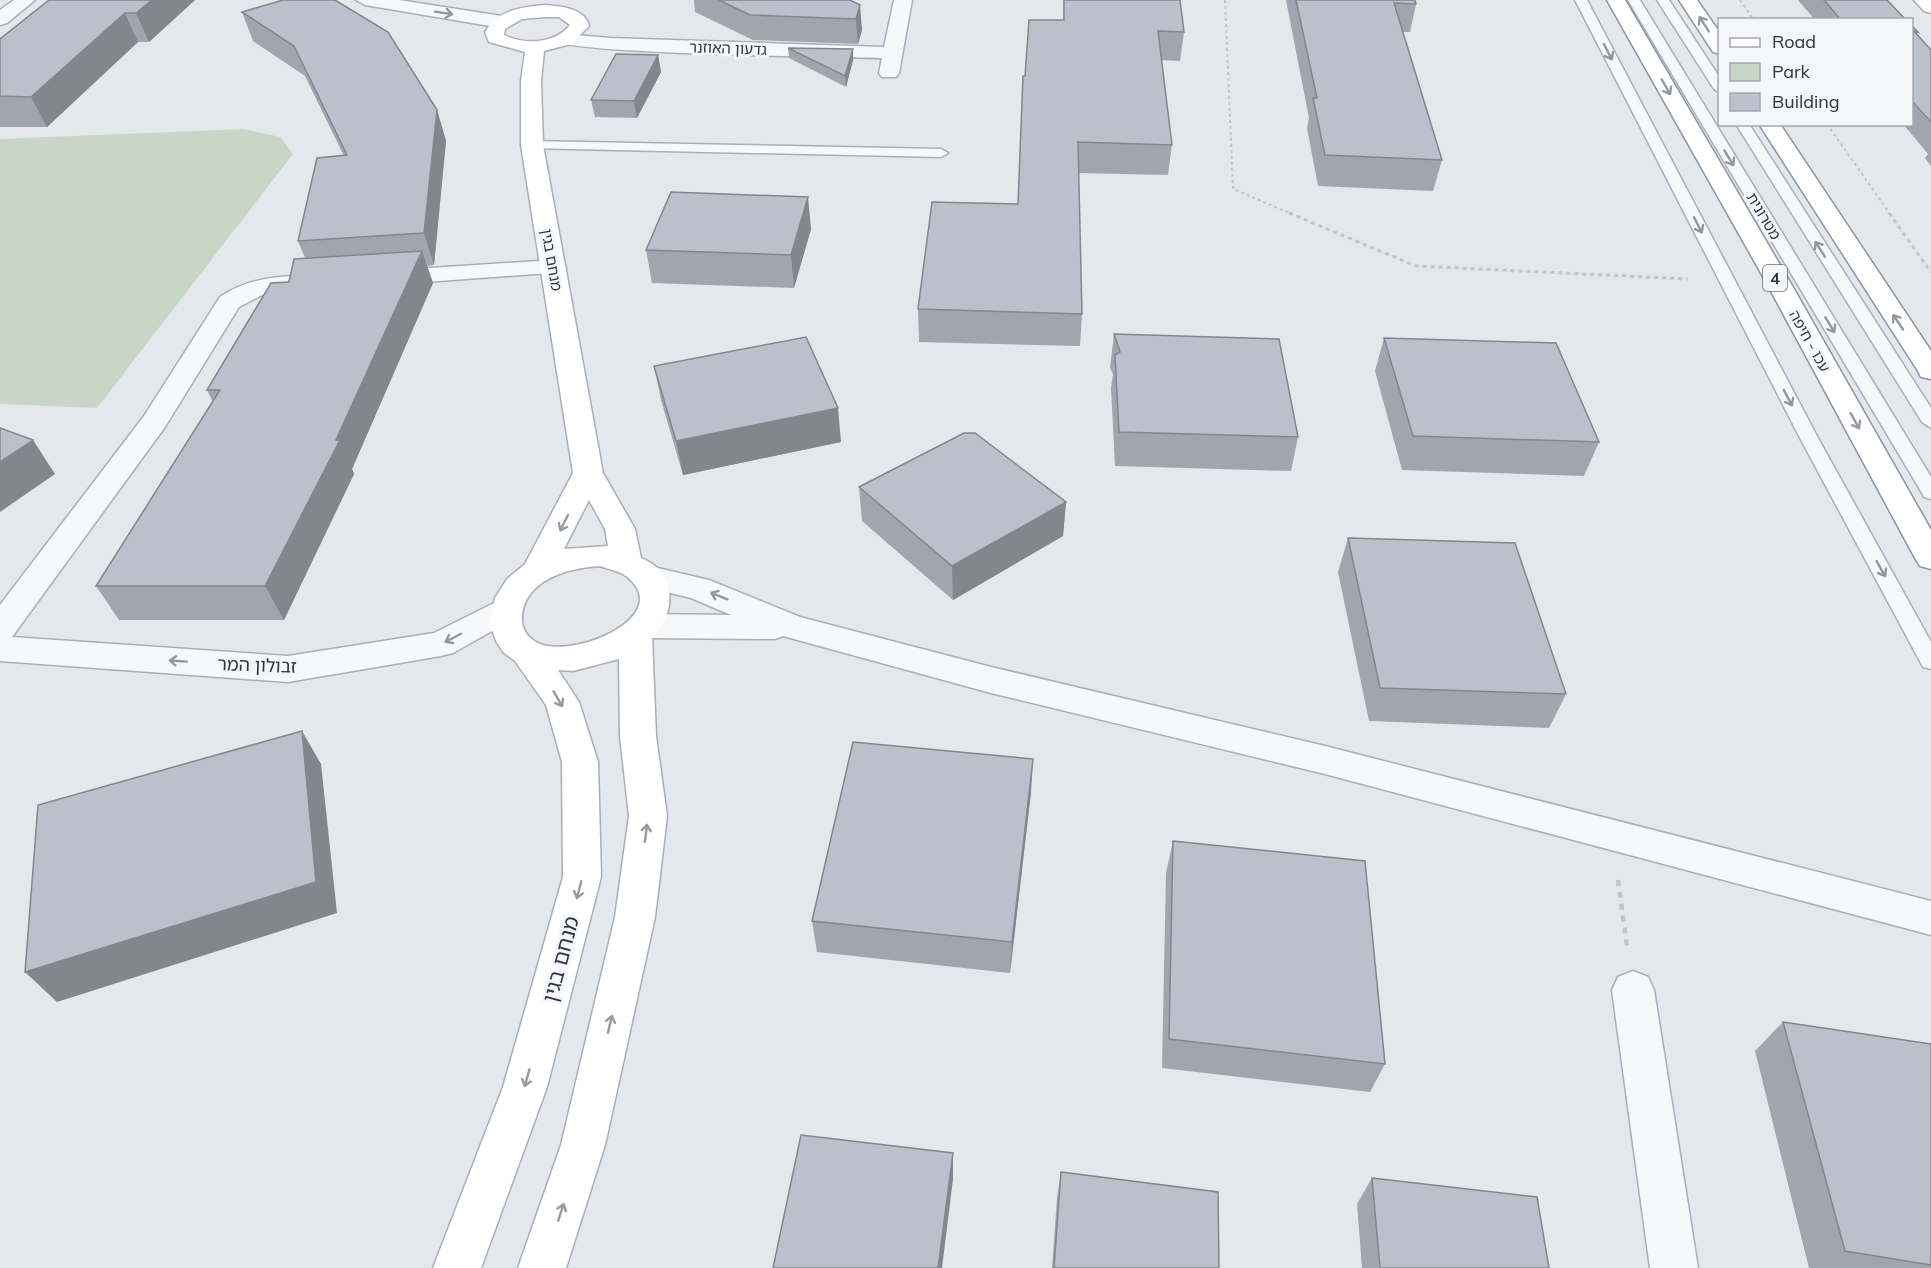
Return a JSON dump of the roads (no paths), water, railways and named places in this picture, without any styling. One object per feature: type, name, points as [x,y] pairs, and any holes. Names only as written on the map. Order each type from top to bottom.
[{"type":"main road","name":"עכו - חיפה","points":[[1616,0],[1778,282],[1931,558]]},
{"type":"main road","points":[[1688,0],[1718,46]]},
{"type":"main road","points":[[1923,0],[1931,7]]},
{"type":"main road","points":[[547,6],[579,21],[580,26],[577,33],[564,40],[535,46],[515,46],[496,38],[494,32],[502,22],[547,6]]},
{"type":"main road","name":"מנחם בגין","points":[[535,46],[531,81],[532,145],[588,473],[620,529],[637,569]]},
{"type":"main road","points":[[1770,126],[1931,370]]},
{"type":"main road","points":[[537,571],[588,473]]},
{"type":"main road","points":[[603,555],[637,569],[655,593],[652,612],[640,631],[622,645],[586,659],[559,661],[534,656],[516,645],[506,629],[504,610],[513,592],[537,571],[551,564],[579,556],[603,555]]},
{"type":"main road","points":[[542,1268],[583,1145],[635,917],[648,816],[638,736],[640,631]]},
{"type":"main road","name":"מנחם בגין","points":[[457,1268],[525,1087],[582,877],[580,762],[562,702],[526,651]]},
{"type":"street","points":[[0,19],[26,0]]},
{"type":"street","points":[[365,0],[502,22]]},
{"type":"street","points":[[889,73],[903,0]]},
{"type":"street","name":"גדעון האוזנר","points":[[564,40],[610,44],[893,53]]},
{"type":"street","points":[[0,629],[155,420],[229,302],[239,294],[257,287],[554,267]]},
{"type":"street","points":[[637,569],[698,588],[792,627],[991,680],[1325,760],[1931,918]]},
{"type":"street","name":"זבולון המר","points":[[0,649],[288,669],[441,644],[504,610]]},
{"type":"street","points":[[640,631],[792,627]]},
{"type":"street","points":[[1633,990],[1674,1268]]},
{"type":"lane","points":[[1581,0],[1809,438],[1931,661]]},
{"type":"lane","name":"מטרונית","points":[[1634,0],[1931,493]]},
{"type":"lane","points":[[1664,0],[1718,87]]},
{"type":"lane","name":"מטרונית","points":[[1743,126],[1931,422]]},
{"type":"lane","points":[[532,145],[941,153]]}]
